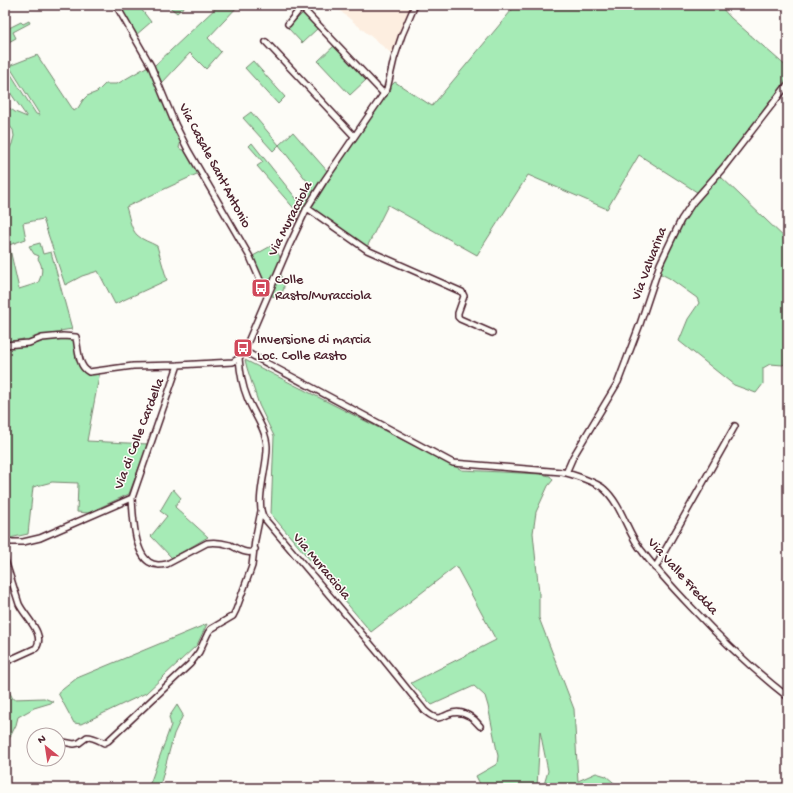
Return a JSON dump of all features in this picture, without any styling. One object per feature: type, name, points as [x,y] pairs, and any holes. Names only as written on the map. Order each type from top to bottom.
[{"type":"street","name":"Via Casale Sant'Antonio","points":[[116,5],[151,66],[175,124],[188,150],[250,257],[267,296]]},
{"type":"street","name":"Via Muracciola","points":[[239,358],[244,351],[307,208],[387,89],[394,59],[414,5]]},
{"type":"street","points":[[288,24],[299,10],[304,10],[384,94]]},
{"type":"street","points":[[266,42],[354,136]]},
{"type":"street","name":"Via Valvarina","points":[[566,473],[573,457],[618,382],[640,324],[661,260],[681,220],[693,202],[722,168],[788,84]]},
{"type":"street","points":[[307,208],[367,250],[462,292],[464,296],[458,317],[492,333]]},
{"type":"street","points":[[5,345],[29,343],[42,338],[63,336],[76,337],[81,365],[89,372],[133,366],[233,362],[239,358],[241,378],[246,395],[261,426],[267,444],[261,510],[252,566],[233,616],[211,629],[199,652],[190,664],[108,741],[104,743],[96,738],[87,737],[79,743],[66,743]]},
{"type":"street","name":"Via Valle Fredda","points":[[244,351],[453,463],[566,473],[605,489],[618,507],[638,546],[656,568],[730,647],[788,697]]},
{"type":"street","name":"Via di Colle Cardella","points":[[5,542],[23,542],[40,538],[132,498],[178,365]]},
{"type":"street","points":[[656,568],[735,426]]},
{"type":"street","points":[[132,498],[134,524],[138,546],[148,562],[160,565],[167,564],[207,543],[212,542],[229,545],[247,554],[255,549]]},
{"type":"street","name":"Via Muracciola","points":[[261,510],[264,518],[425,711],[432,717],[438,718],[455,712],[463,713],[472,717],[480,726]]},
{"type":"street","points":[[5,560],[19,604],[37,631],[39,638],[36,648],[5,662]]},
{"type":"shaded area","points":[[333,5],[412,5],[392,54]]},
{"type":"green space","points":[[121,5],[138,5],[151,22],[136,35],[119,7]]},
{"type":"green space","points":[[167,5],[186,5],[177,13]]},
{"type":"green space","points":[[219,5],[239,5],[208,38],[221,52],[206,69],[190,53],[162,83],[154,66]]},
{"type":"green space","points":[[516,5],[719,5],[731,18],[788,68],[788,84],[718,174],[788,241],[788,361],[783,365],[770,364],[763,368],[763,384],[756,393],[734,385],[679,341],[688,319],[699,303],[697,298],[669,278],[657,272],[681,220],[700,194],[639,155],[607,209],[528,175],[477,255],[388,205],[366,249],[307,208],[304,208],[298,213],[257,166],[263,162],[249,146],[252,143],[303,207],[307,181],[279,145],[293,132],[329,173],[387,89],[395,82],[432,106]]},
{"type":"green space","points":[[303,13],[318,28],[302,43],[288,28]]},
{"type":"green space","points":[[29,21],[30,23],[13,32],[16,38],[5,44],[5,30],[21,22],[23,24]]},
{"type":"green space","points":[[335,45],[367,79],[350,95],[318,61]]},
{"type":"green space","points":[[37,55],[74,111],[87,96],[97,92],[105,84],[117,84],[148,66],[181,141],[179,148],[182,150],[185,148],[199,173],[126,207],[131,225],[137,235],[157,246],[167,280],[115,304],[98,271],[82,276],[65,285],[43,219],[23,223],[26,239],[9,245],[19,289],[38,283],[41,274],[42,268],[38,259],[39,256],[34,254],[29,246],[40,243],[43,254],[51,252],[72,329],[60,331],[77,345],[81,365],[87,371],[100,371],[87,441],[148,444],[129,494],[88,513],[77,512],[78,483],[52,482],[33,487],[28,534],[5,539],[5,344],[24,339],[5,342],[5,163],[7,153],[14,136],[13,130],[5,120],[5,105],[15,112],[27,117],[5,85],[5,69],[7,68],[36,114],[40,115],[9,66]]},
{"type":"green space","points":[[253,61],[285,97],[278,104],[245,68]]},
{"type":"green space","points":[[251,112],[279,145],[273,151],[243,118]]},
{"type":"green space","points":[[271,246],[280,257],[281,277],[284,284],[283,291],[277,298],[270,295],[253,256]]},
{"type":"green space","points":[[245,360],[462,470],[540,474],[550,476],[553,480],[548,486],[536,512],[533,533],[539,593],[539,618],[574,709],[578,781],[596,773],[606,776],[620,788],[543,788],[548,771],[540,731],[537,788],[482,788],[476,776],[497,764],[498,756],[485,696],[474,686],[432,705],[411,683],[496,640],[456,566],[371,632],[271,514],[274,436],[259,405]]},
{"type":"green space","points":[[173,489],[181,498],[175,507],[208,537],[172,558],[151,536],[167,516],[160,511]]},
{"type":"green space","points":[[207,624],[197,645],[146,693],[81,724],[74,723],[58,693],[77,678]]},
{"type":"green space","points":[[5,691],[9,691],[13,699],[44,698],[54,702],[34,708],[18,717],[16,725],[8,741],[5,742]]},
{"type":"green space","points":[[177,705],[183,715],[174,734],[160,788],[147,788],[151,781],[171,725],[169,717]]},
{"type":"place","name":"Colle Rasto/Muracciola","points":[[261,288]]},
{"type":"place","name":"Inversione di marcia Loc. Colle Rasto","points":[[243,348]]}]
